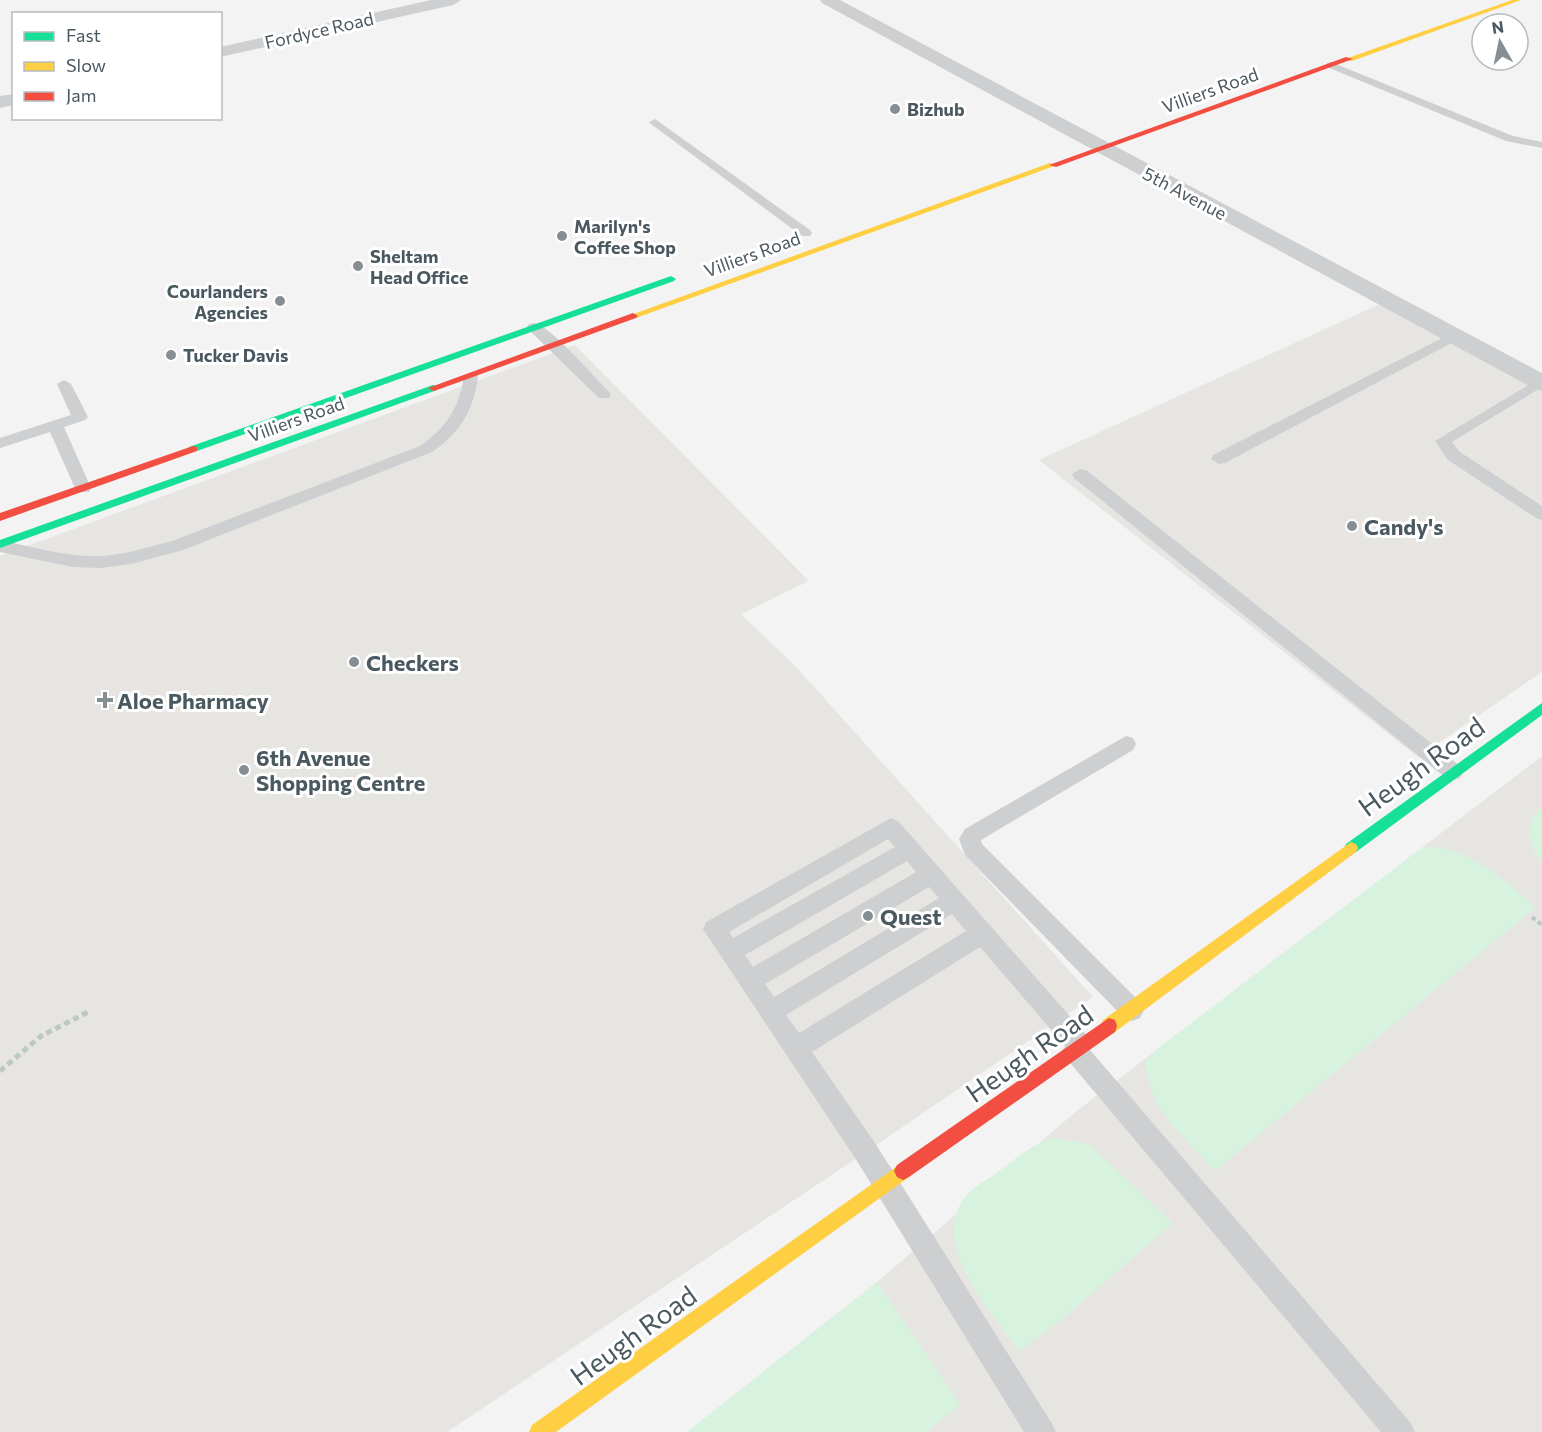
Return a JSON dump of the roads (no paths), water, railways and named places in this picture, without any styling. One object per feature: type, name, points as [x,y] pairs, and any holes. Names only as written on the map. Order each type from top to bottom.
[{"type":"street","name":"Fordyce Road","points":[[222,52],[453,0]]},
{"type":"street","name":"5th Avenue","points":[[828,0],[1075,139],[1102,139],[1454,336],[1541,382]]},
{"type":"street","name":"Villiers Road","points":[[1273,71],[1480,0]]},
{"type":"street","name":"Villiers Road","points":[[0,545],[556,346],[1102,139],[1333,64],[1518,0]]},
{"type":"street","points":[[1318,56],[1333,64]]},
{"type":"street","name":"Villiers Road","points":[[0,517],[683,275]]},
{"type":"street","name":"Heugh Road","points":[[539,1432],[885,1183],[1132,1010],[1542,708]]},
{"type":"lane","points":[[1333,64],[1510,139],[1542,145]]},
{"type":"lane","points":[[656,122],[806,233]]},
{"type":"lane","points":[[534,327],[604,395]]},
{"type":"lane","points":[[1219,459],[1454,336]]},
{"type":"lane","points":[[0,545],[73,561],[101,562],[131,558],[177,546],[426,449],[450,431],[458,420],[468,401],[471,376]]},
{"type":"lane","points":[[1541,382],[1443,441],[1454,456],[1542,514]]},
{"type":"lane","points":[[0,443],[80,417],[64,384]]},
{"type":"lane","points":[[55,425],[83,488]]},
{"type":"lane","points":[[1080,474],[1453,772]]},
{"type":"lane","points":[[1126,744],[970,839],[973,849],[1132,1010]]},
{"type":"lane","points":[[1041,1432],[885,1183],[714,929],[891,827],[955,900],[1400,1432]]},
{"type":"lane","points":[[750,981],[932,874]]},
{"type":"lane","points":[[771,1011],[955,900]]},
{"type":"lane","points":[[796,1048],[982,933]]},
{"type":"place","name":"Bizhub","points":[[895,109]]},
{"type":"place","name":"Marilyn's Coffee Shop","points":[[562,236]]},
{"type":"place","name":"Sheltam Head Office","points":[[358,266]]},
{"type":"place","name":"Courlanders Agencies","points":[[280,301]]},
{"type":"place","name":"Tucker Davis","points":[[171,355]]},
{"type":"place","name":"Candy's","points":[[1352,526]]},
{"type":"place","name":"Checkers","points":[[354,662]]},
{"type":"place","name":"Aloe Pharmacy","points":[[105,700]]},
{"type":"place","name":"6th Avenue Shopping Centre","points":[[244,770]]},
{"type":"place","name":"Quest","points":[[868,916]]}]
